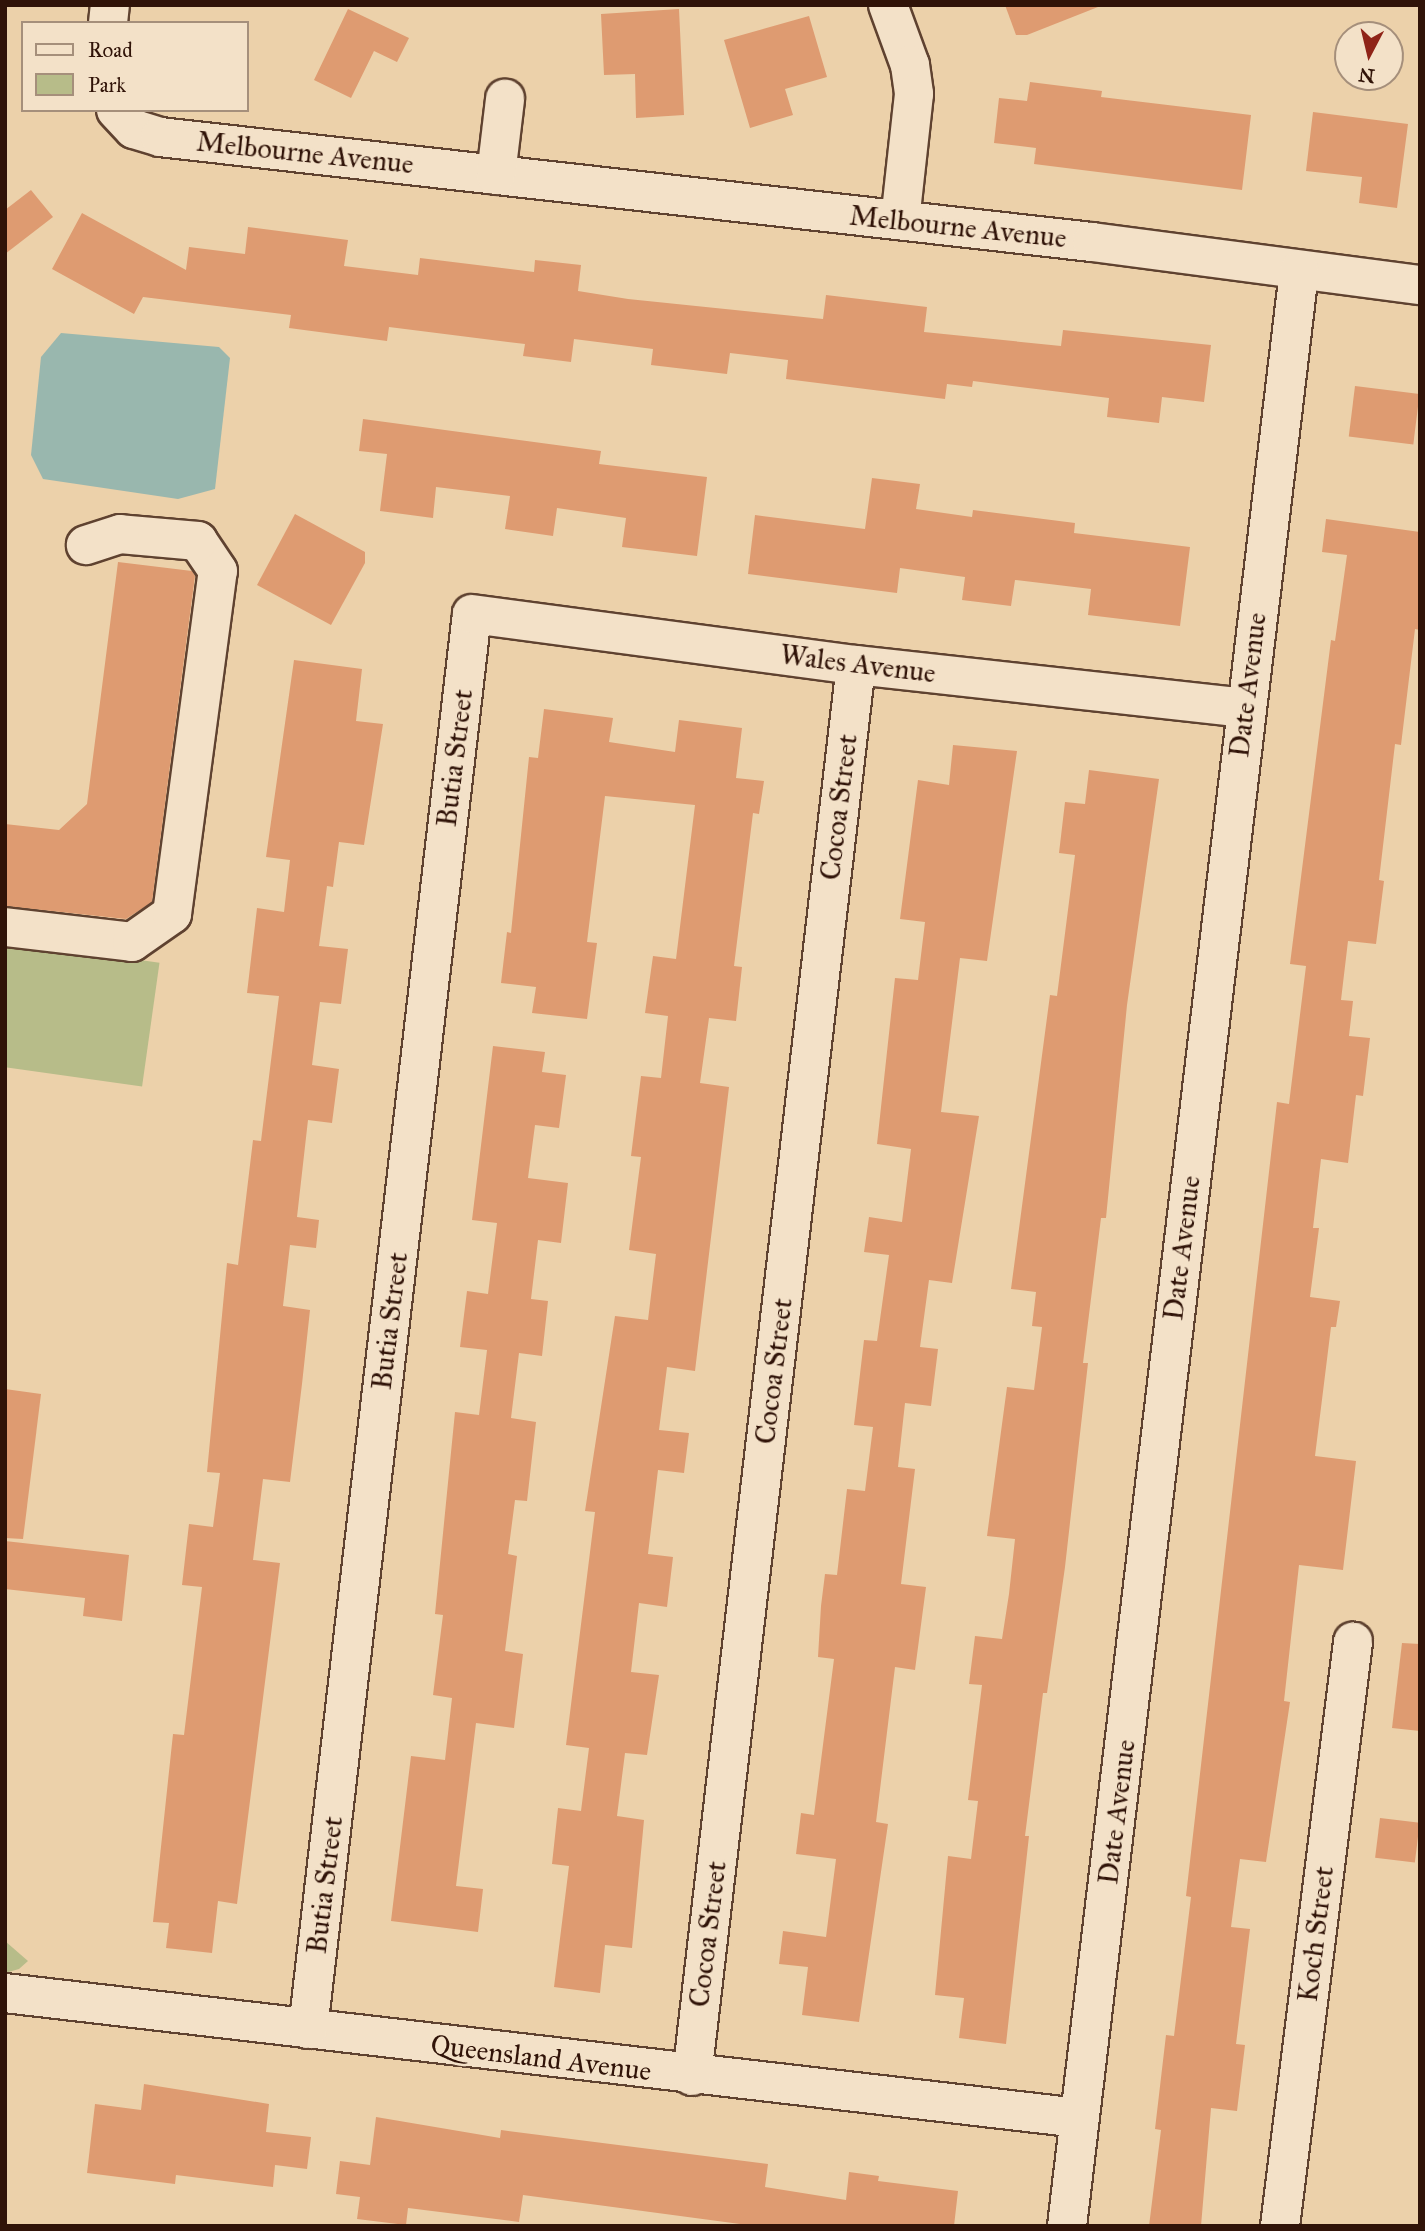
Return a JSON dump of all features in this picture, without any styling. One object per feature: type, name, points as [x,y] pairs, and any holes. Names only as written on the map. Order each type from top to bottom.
[{"type":"street","points":[[888,5],[910,65],[914,94],[900,220]]},
{"type":"street","points":[[496,175],[505,99]]},
{"type":"street","name":"Melbourne Avenue","points":[[118,113],[134,129],[160,137],[900,220],[1420,285]]},
{"type":"street","name":"Date Avenue","points":[[1067,2226],[1245,708],[1299,271]]},
{"type":"street","points":[[5,927],[132,942],[172,914],[218,571],[198,541],[120,534],[86,545]]},
{"type":"street","name":"Wales Avenue","points":[[472,614],[856,665],[1245,708]]},
{"type":"street","name":"Butia Street","points":[[308,2029],[472,614]]},
{"type":"street","name":"Cocoa Street","points":[[692,2076],[856,665]]},
{"type":"street","name":"Koch Street","points":[[1280,2226],[1353,1642]]},
{"type":"street","name":"Queensland Avenue","points":[[6,1993],[692,2076],[1078,2118]]},
{"type":"green space","points":[[5,941],[159,963],[142,1086],[5,1067]]},
{"type":"green space","points":[[5,1941],[28,1961],[19,1969],[5,1973]]},
{"type":"water","points":[[61,333],[219,347],[230,358],[215,489],[178,499],[43,479],[31,455],[41,357]]},
{"type":"building","points":[[1005,5],[1098,7],[1027,35],[1016,35]]},
{"type":"building","points":[[348,9],[409,38],[397,62],[374,51],[351,98],[314,80]]},
{"type":"building","points":[[679,9],[684,115],[636,118],[635,74],[604,75],[601,14]]},
{"type":"building","points":[[809,16],[827,77],[785,89],[793,115],[750,128],[724,40]]},
{"type":"building","points":[[1030,82],[1102,91],[1101,97],[1251,115],[1242,190],[1034,164],[1036,148],[994,143],[999,98],[1027,101]]},
{"type":"building","points":[[1313,112],[1408,124],[1397,208],[1359,203],[1362,177],[1306,171]]},
{"type":"building","points":[[31,190],[53,217],[5,254],[5,210]]},
{"type":"building","points":[[82,213],[186,270],[189,247],[245,254],[248,227],[348,240],[344,266],[418,275],[420,258],[534,272],[535,260],[581,265],[578,291],[628,299],[823,319],[826,295],[927,307],[924,332],[1061,346],[1063,330],[1211,345],[1204,402],[1162,397],[1159,423],[1107,417],[1109,398],[973,381],[972,387],[947,384],[945,399],[786,379],[788,360],[730,353],[727,374],[651,365],[653,349],[574,339],[571,362],[523,356],[525,344],[389,327],[387,341],[289,328],[291,315],[143,297],[134,314],[52,269]]},
{"type":"building","points":[[1355,386],[1420,394],[1413,445],[1349,437]]},
{"type":"building","points":[[363,419],[601,451],[599,464],[707,477],[697,556],[622,547],[626,518],[557,508],[553,536],[505,529],[510,496],[436,487],[433,518],[380,511],[387,454],[359,451]]},
{"type":"building","points":[[872,478],[920,484],[916,509],[972,517],[973,510],[1075,523],[1074,533],[1190,547],[1180,626],[1088,615],[1091,589],[1015,580],[1011,606],[962,600],[965,577],[900,568],[897,593],[748,574],[755,515],[865,529]]},
{"type":"building","points":[[295,514],[365,552],[365,563],[331,625],[257,585]]},
{"type":"building","points":[[1326,519],[1420,532],[1420,630],[1415,629],[1401,745],[1395,744],[1379,880],[1384,881],[1376,944],[1348,941],[1341,1000],[1353,1001],[1349,1036],[1370,1038],[1363,1096],[1356,1095],[1348,1163],[1321,1159],[1313,1228],[1319,1228],[1310,1297],[1340,1301],[1336,1327],[1331,1327],[1315,1456],[1356,1461],[1343,1570],[1299,1565],[1284,1701],[1290,1702],[1266,1862],[1240,1859],[1231,1927],[1250,1929],[1236,2044],[1245,2045],[1237,2111],[1211,2108],[1201,2226],[1149,2226],[1161,2130],[1155,2129],[1166,2035],[1174,2036],[1191,1897],[1186,1896],[1277,1102],[1289,1104],[1306,966],[1290,964],[1331,640],[1335,641],[1347,555],[1322,552]]},
{"type":"building","points":[[118,562],[192,571],[195,576],[152,902],[126,919],[5,906],[5,824],[59,830],[87,804]]},
{"type":"building","points":[[294,660],[362,669],[356,721],[383,724],[364,845],[339,842],[333,887],[327,886],[319,946],[348,949],[341,1004],[320,1002],[312,1065],[339,1069],[332,1123],[308,1120],[297,1217],[319,1220],[316,1248],[290,1245],[283,1306],[310,1310],[302,1384],[290,1482],[263,1479],[253,1560],[280,1563],[237,1904],[218,1901],[212,1953],[166,1948],[169,1923],[153,1922],[173,1734],[184,1735],[202,1587],[182,1585],[189,1524],[213,1527],[220,1473],[207,1472],[227,1263],[238,1265],[253,1140],[261,1141],[279,996],[247,993],[257,908],[284,912],[290,860],[266,857]]},
{"type":"building","points":[[544,709],[613,718],[609,742],[675,752],[679,720],[742,728],[736,778],[764,781],[759,814],[753,813],[734,966],[742,967],[736,1021],[709,1018],[700,1083],[729,1087],[695,1371],[667,1367],[659,1430],[689,1433],[684,1473],[658,1470],[648,1554],[673,1557],[667,1607],[639,1603],[631,1672],[659,1675],[647,1755],[625,1753],[617,1816],[644,1820],[632,1948],[605,1945],[600,1993],[554,1987],[569,1866],[552,1864],[558,1808],[581,1811],[589,1748],[566,1745],[595,1512],[585,1511],[615,1316],[648,1320],[656,1254],[629,1250],[641,1157],[631,1156],[641,1076],[661,1078],[668,1016],[645,1013],[653,956],[676,959],[695,805],[605,796],[587,942],[597,943],[587,1019],[532,1013],[536,987],[501,983],[507,932],[511,933],[529,757],[538,758]]},
{"type":"building","points":[[953,745],[1017,751],[987,961],[960,958],[941,1112],[979,1116],[952,1283],[929,1280],[920,1347],[938,1349],[931,1406],[905,1403],[898,1467],[915,1469],[901,1584],[926,1587],[915,1670],[895,1667],[876,1822],[888,1824],[859,2022],[802,2015],[808,1967],[779,1964],[783,1931],[826,1937],[836,1859],[796,1854],[801,1813],[814,1815],[834,1659],[818,1657],[821,1606],[825,1574],[837,1575],[847,1489],[865,1491],[873,1427],[854,1425],[864,1340],[877,1341],[889,1255],[864,1252],[869,1217],[902,1222],[911,1149],[877,1144],[895,978],[918,980],[925,922],[900,919],[918,780],[949,785]]},
{"type":"building","points":[[1089,770],[1159,779],[1127,1005],[1106,1218],[1101,1218],[1083,1363],[1088,1363],[1065,1567],[1047,1693],[1043,1693],[1025,1836],[1029,1836],[1006,2044],[959,2038],[964,1998],[935,1995],[948,1856],[971,1859],[978,1801],[968,1800],[982,1685],[969,1684],[975,1636],[1002,1639],[1009,1594],[1015,1539],[987,1536],[1007,1387],[1034,1390],[1042,1327],[1032,1326],[1036,1292],[1011,1289],[1050,995],[1057,996],[1075,855],[1059,853],[1065,802],[1085,804]]},
{"type":"building","points":[[493,1046],[545,1052],[542,1072],[566,1075],[559,1128],[535,1125],[528,1178],[568,1183],[561,1243],[538,1240],[531,1299],[548,1301],[542,1356],[519,1353],[511,1418],[536,1422],[527,1501],[515,1500],[508,1554],[517,1556],[505,1651],[523,1654],[514,1728],[476,1723],[456,1886],[483,1889],[478,1932],[391,1921],[411,1756],[445,1760],[452,1698],[433,1695],[443,1615],[435,1614],[455,1412],[479,1415],[487,1350],[460,1347],[467,1291],[488,1294],[497,1223],[472,1220]]},
{"type":"building","points":[[5,1389],[41,1394],[23,1539],[5,1538]]},
{"type":"building","points":[[5,1541],[129,1555],[122,1621],[83,1616],[85,1598],[5,1589]]},
{"type":"building","points":[[1402,1643],[1420,1644],[1420,1731],[1392,1728]]},
{"type":"building","points":[[1380,1818],[1420,1823],[1415,1863],[1375,1858]]},
{"type":"building","points":[[144,2084],[269,2104],[266,2132],[311,2137],[307,2169],[275,2165],[273,2187],[176,2175],[175,2184],[87,2173],[95,2104],[141,2110]]},
{"type":"building","points":[[376,2117],[500,2138],[501,2130],[768,2164],[765,2187],[846,2200],[849,2172],[879,2176],[878,2181],[958,2191],[954,2226],[755,2226],[523,2195],[519,2222],[408,2208],[406,2225],[357,2219],[360,2197],[336,2194],[340,2161],[370,2165]]}]
